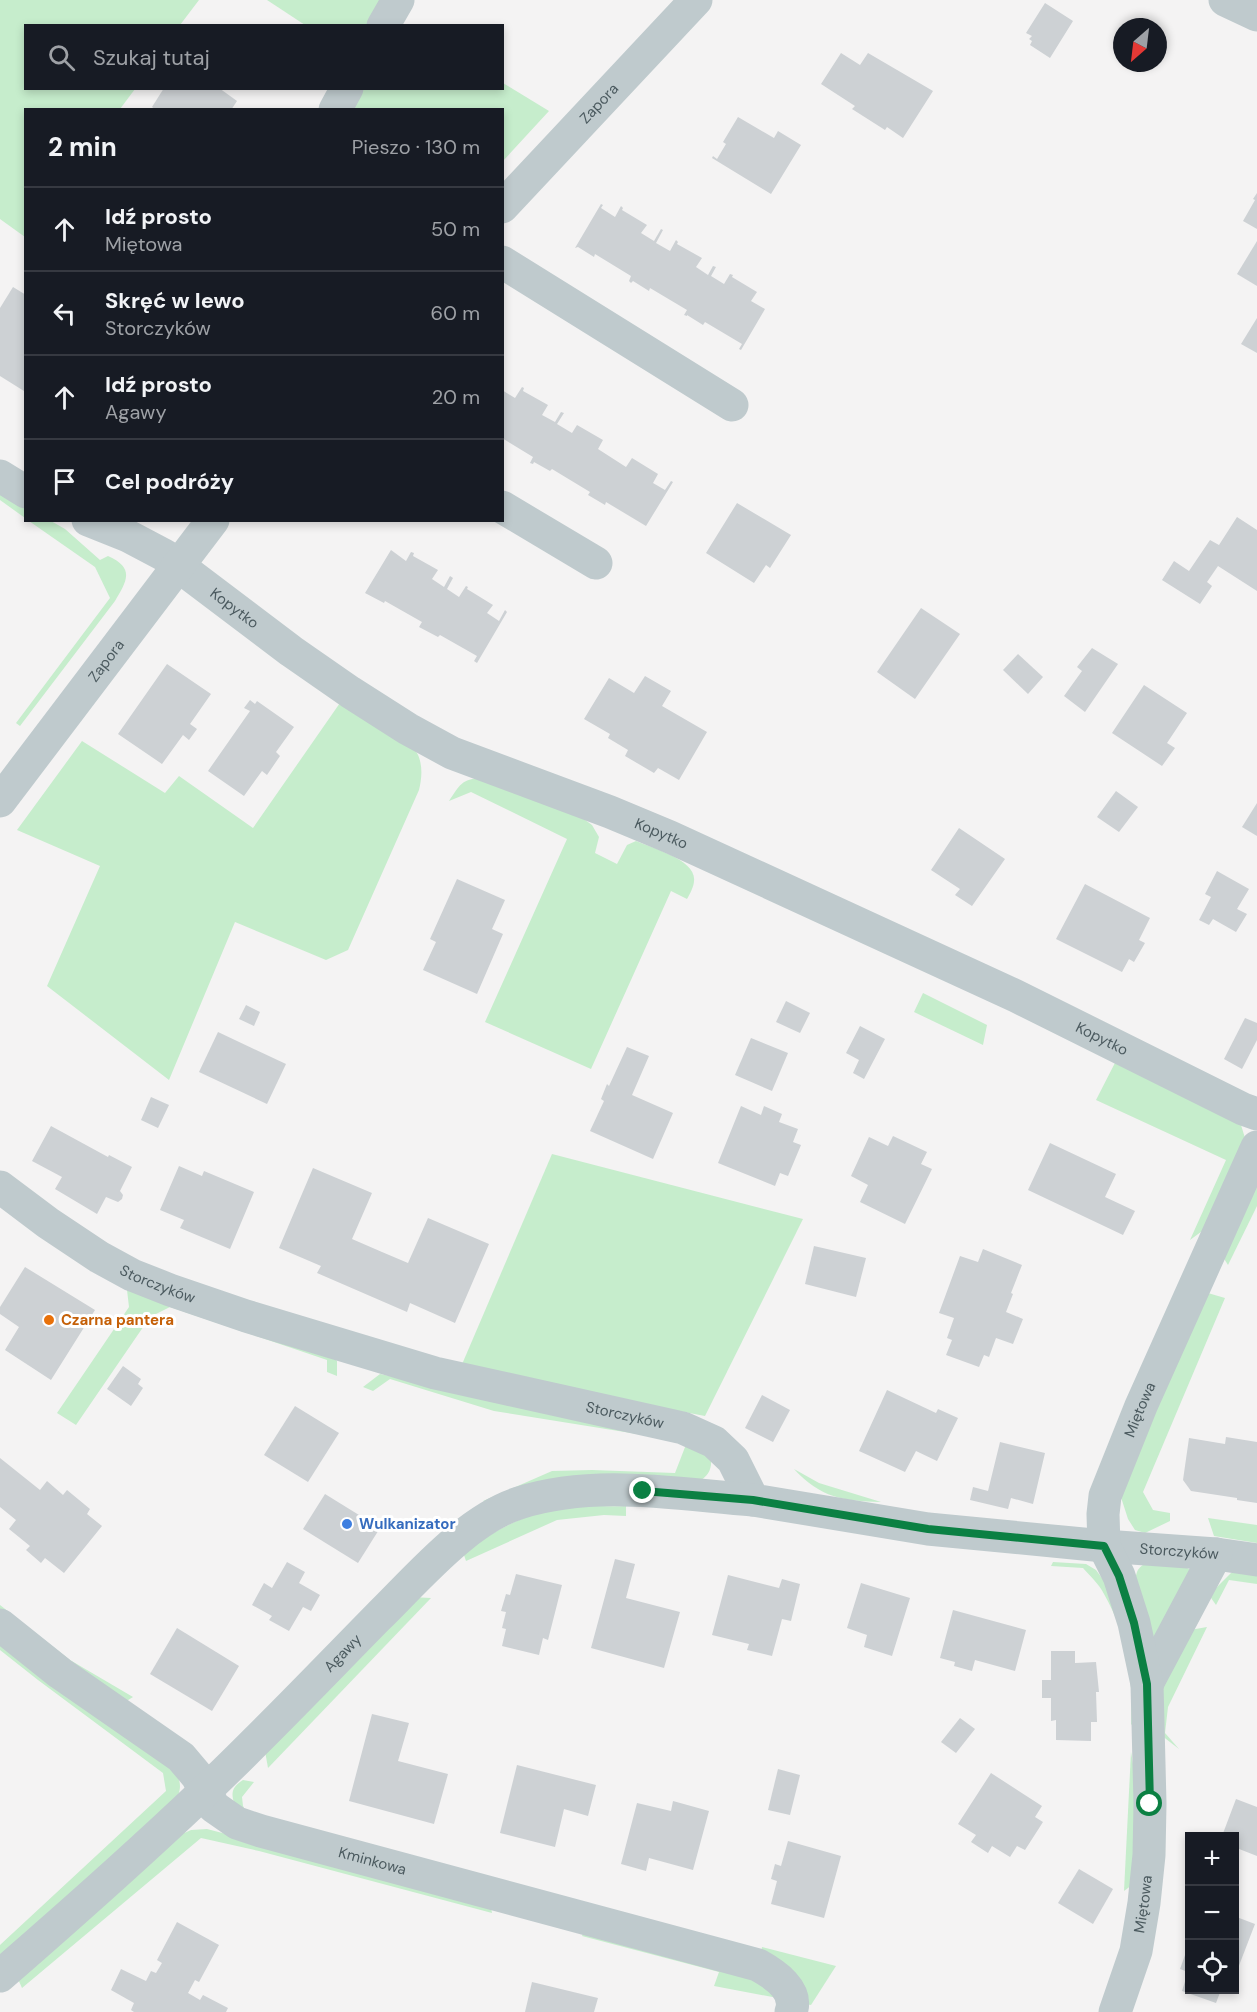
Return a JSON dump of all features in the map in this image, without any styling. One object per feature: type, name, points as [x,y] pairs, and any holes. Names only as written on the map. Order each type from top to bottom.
[{"type":"street","points":[[384,24],[398,0]]},
{"type":"street","name":"Zapora","points":[[504,205],[696,0]]},
{"type":"street","points":[[1225,0],[1257,15]]},
{"type":"street","points":[[336,108],[346,90]]},
{"type":"street","points":[[504,263],[732,405]]},
{"type":"street","points":[[0,476],[24,491]]},
{"type":"street","points":[[504,508],[596,563]]},
{"type":"street","name":"Kopytko","points":[[93,522],[128,536],[178,565],[291,651],[350,692],[408,729],[452,753],[670,837],[1016,996],[1257,1114]]},
{"type":"street","name":"Zapora","points":[[0,801],[211,522]]},
{"type":"street","name":"Miętowa","points":[[1115,2012],[1136,1951],[1144,1904],[1149,1855],[1150,1804],[1147,1684],[1134,1623],[1119,1576],[1104,1546],[1104,1505],[1116,1467],[1141,1406],[1257,1147]]},
{"type":"street","name":"Storczyków","points":[[0,1187],[99,1257],[132,1275],[170,1290],[246,1316],[435,1373],[683,1428],[714,1442],[733,1460],[753,1500],[928,1529],[1216,1554],[1257,1560]]},
{"type":"street","name":"Agawy","points":[[0,1976],[204,1792],[411,1585],[460,1538],[485,1519],[518,1503],[575,1491],[606,1488],[753,1500]]},
{"type":"street","name":"Miętowa","points":[[1147,1684],[1216,1554]]},
{"type":"street","name":"Kminkowa","points":[[0,1625],[60,1673],[181,1757],[196,1776],[214,1807],[237,1823],[758,1965],[788,1988],[792,2007]]},
{"type":"green space","points":[[0,0],[199,0],[181,24],[24,24],[24,90],[134,90],[121,108],[24,108],[24,236],[0,219]]},
{"type":"green space","points":[[267,0],[385,0],[370,24],[303,24]]},
{"type":"green space","points":[[504,84],[549,111],[504,160],[504,108],[345,108],[355,90],[504,90]]},
{"type":"green space","points":[[0,489],[24,504],[24,517],[0,500]]},
{"type":"green space","points":[[30,522],[53,522],[65,529],[100,560],[108,556],[117,561],[125,570],[126,576],[115,601],[20,726],[16,723],[110,598],[95,567]]},
{"type":"green space","points":[[342,700],[403,737],[417,753],[421,771],[419,790],[348,950],[326,960],[235,922],[169,1080],[47,986],[100,866],[17,830],[82,741],[165,793],[179,776],[253,828]]},
{"type":"green space","points":[[482,778],[577,814],[592,825],[599,837],[595,853],[617,864],[627,845],[636,841],[681,861],[693,874],[694,881],[687,899],[671,891],[591,1069],[485,1022],[567,839],[471,792],[449,801],[465,781]]},
{"type":"green space","points":[[923,993],[987,1025],[983,1045],[914,1012]]},
{"type":"green space","points":[[1118,1057],[1241,1125],[1245,1138],[1209,1226],[1190,1240],[1226,1160],[1096,1100]]},
{"type":"green space","points":[[552,1154],[803,1219],[705,1416],[460,1369]]},
{"type":"green space","points":[[1257,1182],[1257,1206],[1228,1265],[1223,1257]]},
{"type":"green space","points":[[127,1290],[333,1356],[337,1361],[337,1376],[327,1372],[327,1360],[170,1307],[150,1317],[76,1425],[57,1413],[129,1307]]},
{"type":"green space","points":[[1201,1291],[1225,1298],[1143,1492],[1153,1510],[1170,1513],[1170,1521],[1145,1533],[1135,1530],[1128,1519],[1118,1488]]},
{"type":"green space","points":[[380,1374],[678,1435],[711,1458],[711,1466],[707,1475],[698,1482],[489,1504],[483,1501],[552,1471],[675,1473],[687,1442],[494,1411],[390,1379],[373,1391],[363,1387]]},
{"type":"green space","points":[[794,1469],[819,1483],[881,1502],[833,1496],[814,1486]]},
{"type":"green space","points":[[578,1506],[626,1506],[626,1516],[604,1515],[557,1520],[466,1561],[463,1552],[505,1527],[551,1509]]},
{"type":"green space","points":[[1208,1518],[1257,1525],[1257,1543],[1214,1536]]},
{"type":"green space","points":[[1053,1562],[1086,1564],[1096,1570],[1107,1585],[1130,1643],[1135,1721],[1131,1725],[1128,1657],[1112,1610],[1100,1587],[1083,1568],[1051,1566]]},
{"type":"green space","points":[[1147,1562],[1183,1565],[1190,1570],[1155,1650],[1136,1589],[1137,1572]]},
{"type":"green space","points":[[1257,1570],[1257,1584],[1229,1580],[1216,1605],[1209,1595],[1231,1573]]},
{"type":"green space","points":[[411,1597],[431,1598],[268,1768],[265,1751]]},
{"type":"green space","points":[[0,1605],[70,1660],[133,1697],[125,1702],[0,1612]]},
{"type":"green space","points":[[1207,1627],[1168,1707],[1165,1733],[1179,1749],[1157,1732],[1159,1691],[1190,1630]]},
{"type":"green space","points":[[0,1640],[169,1766],[177,1776],[180,1787],[178,1796],[0,1961],[0,1945],[166,1791],[163,1773],[0,1650]]},
{"type":"green space","points":[[1131,1752],[1137,1788],[1132,1885],[1124,1891]]},
{"type":"green space","points":[[243,1780],[254,1782],[242,1797],[243,1806],[248,1815],[236,1808],[233,1796],[234,1789]]},
{"type":"green space","points":[[207,1829],[490,1902],[492,1913],[259,1851],[201,1838],[22,1988],[18,1979],[173,1838],[191,1830]]},
{"type":"green space","points":[[586,1927],[744,1971],[783,1999],[714,1986],[719,1972],[582,1936]]},
{"type":"green space","points":[[762,1947],[836,1966],[811,2005],[804,2004],[761,1954]]},
{"type":"building","points":[[1045,3],[1073,21],[1050,58],[1030,45],[1032,41],[1029,39],[1032,36],[1026,33]]},
{"type":"building","points":[[841,53],[860,65],[868,53],[933,91],[903,138],[887,127],[885,130],[852,109],[855,106],[821,84]]},
{"type":"building","points":[[163,90],[222,90],[237,101],[232,108],[152,107]]},
{"type":"building","points":[[738,117],[774,138],[778,131],[801,145],[771,194],[712,158],[713,156],[717,159],[726,144],[723,142]]},
{"type":"building","points":[[1257,193],[1257,229],[1243,221]]},
{"type":"building","points":[[601,204],[603,205],[601,208],[615,217],[621,206],[622,210],[647,225],[641,233],[654,241],[661,229],[663,230],[656,243],[670,251],[676,240],[677,244],[702,258],[696,267],[708,275],[713,266],[716,267],[711,276],[724,284],[730,274],[757,292],[751,301],[765,309],[741,350],[739,349],[742,344],[705,322],[703,325],[684,315],[687,310],[650,288],[649,291],[633,281],[631,283],[629,281],[631,276],[595,254],[594,257],[578,247],[575,248]]},
{"type":"building","points":[[1257,241],[1257,286],[1237,274]]},
{"type":"building","points":[[13,287],[24,294],[24,391],[0,376],[0,308]]},
{"type":"building","points":[[1257,318],[1257,353],[1241,344]]},
{"type":"building","points":[[522,387],[524,388],[523,391],[548,405],[542,415],[555,422],[561,412],[564,413],[557,424],[572,433],[577,425],[603,440],[598,449],[626,467],[632,458],[658,474],[653,483],[665,490],[671,481],[673,482],[646,526],[606,502],[605,505],[588,495],[590,492],[552,469],[550,471],[534,462],[530,463],[533,457],[504,439],[504,391],[515,398]]},
{"type":"building","points":[[737,503],[791,535],[770,568],[766,565],[754,583],[706,553]]},
{"type":"building","points":[[1237,517],[1257,530],[1257,591],[1218,566],[1207,582],[1212,586],[1200,604],[1162,580],[1174,561],[1189,571],[1210,540],[1219,545]]},
{"type":"building","points":[[391,550],[406,561],[411,552],[414,553],[413,556],[438,570],[432,579],[444,587],[450,576],[453,578],[447,589],[459,597],[466,586],[468,587],[467,589],[493,605],[487,613],[499,621],[505,610],[507,612],[477,663],[474,661],[477,656],[440,635],[438,637],[419,627],[422,622],[385,601],[384,603],[365,593]]},
{"type":"building","points":[[921,608],[960,634],[915,699],[877,672]]},
{"type":"building","points":[[1092,648],[1118,664],[1085,712],[1064,696],[1082,671],[1077,667]]},
{"type":"building","points":[[1018,654],[1043,677],[1028,694],[1003,670]]},
{"type":"building","points":[[167,664],[211,694],[190,724],[197,729],[189,740],[183,735],[162,764],[118,734]]},
{"type":"building","points":[[645,676],[671,691],[662,706],[707,732],[679,780],[658,768],[654,773],[625,756],[628,750],[608,738],[610,734],[584,719],[609,678],[634,693]]},
{"type":"building","points":[[1144,685],[1187,713],[1167,743],[1175,748],[1162,766],[1112,733]]},
{"type":"building","points":[[250,700],[255,704],[257,701],[294,727],[276,752],[280,756],[267,775],[262,771],[244,796],[208,771],[250,711],[244,708]]},
{"type":"building","points":[[1116,791],[1138,807],[1119,832],[1097,817]]},
{"type":"building","points":[[1257,803],[1257,836],[1242,827]]},
{"type":"building","points":[[959,828],[1005,859],[972,906],[955,895],[960,889],[931,870]]},
{"type":"building","points":[[1217,871],[1249,889],[1237,909],[1247,914],[1236,932],[1213,919],[1209,925],[1199,920],[1211,897],[1205,894]]},
{"type":"building","points":[[457,879],[505,900],[492,929],[503,934],[477,994],[423,970],[436,942],[430,939]]},
{"type":"building","points":[[1085,884],[1150,918],[1139,940],[1145,943],[1134,962],[1129,959],[1122,972],[1056,939]]},
{"type":"building","points":[[786,1001],[810,1013],[800,1033],[776,1022]]},
{"type":"building","points":[[246,1005],[260,1012],[254,1026],[239,1019]]},
{"type":"building","points":[[1245,1018],[1257,1023],[1257,1040],[1242,1069],[1224,1059]]},
{"type":"building","points":[[860,1026],[885,1039],[864,1079],[853,1073],[859,1060],[846,1053]]},
{"type":"building","points":[[218,1032],[286,1064],[267,1104],[199,1072]]},
{"type":"building","points":[[751,1038],[788,1053],[772,1091],[735,1075]]},
{"type":"building","points":[[627,1047],[649,1056],[632,1095],[673,1113],[653,1159],[590,1131],[604,1101],[601,1099],[607,1084],[609,1086]]},
{"type":"building","points":[[151,1097],[169,1105],[158,1128],[141,1120]]},
{"type":"building","points":[[741,1106],[761,1115],[764,1106],[782,1114],[779,1122],[798,1129],[793,1142],[801,1145],[788,1176],[780,1173],[775,1186],[718,1163]]},
{"type":"building","points":[[51,1126],[108,1157],[109,1155],[132,1167],[120,1191],[123,1195],[122,1199],[118,1202],[106,1197],[97,1214],[55,1189],[62,1177],[32,1161]]},
{"type":"building","points":[[893,1136],[927,1152],[921,1164],[932,1169],[905,1224],[860,1202],[868,1185],[851,1176],[869,1137],[888,1146]]},
{"type":"building","points":[[1050,1143],[1116,1174],[1105,1197],[1135,1211],[1123,1235],[1028,1190]]},
{"type":"building","points":[[179,1166],[202,1176],[204,1171],[254,1192],[230,1249],[180,1228],[184,1220],[160,1210]]},
{"type":"building","points":[[313,1168],[372,1193],[352,1239],[382,1252],[408,1263],[428,1218],[489,1244],[455,1323],[410,1303],[407,1312],[317,1273],[321,1266],[279,1248]]},
{"type":"building","points":[[814,1246],[866,1258],[856,1297],[805,1284]]},
{"type":"building","points":[[983,1249],[1022,1265],[1006,1312],[1023,1319],[1013,1344],[996,1338],[989,1357],[984,1355],[979,1367],[946,1355],[952,1340],[947,1338],[954,1318],[939,1313],[960,1256],[978,1262]]},
{"type":"building","name":"Czarna pantera","points":[[25,1267],[95,1310],[51,1380],[5,1350],[19,1327],[0,1314],[0,1307]]},
{"type":"building","points":[[123,1366],[141,1379],[138,1384],[143,1388],[131,1406],[107,1389]]},
{"type":"building","points":[[887,1390],[936,1413],[938,1409],[958,1418],[937,1461],[916,1451],[905,1472],[859,1451]]},
{"type":"building","points":[[762,1395],[790,1410],[773,1442],[745,1428]]},
{"type":"building","points":[[295,1406],[339,1433],[308,1482],[264,1455]]},
{"type":"building","points":[[1226,1437],[1257,1442],[1257,1503],[1191,1491],[1183,1480],[1189,1438],[1225,1444]]},
{"type":"building","points":[[1000,1442],[1045,1453],[1033,1504],[1011,1498],[1008,1509],[970,1500],[973,1487],[988,1491]]},
{"type":"building","points":[[0,1458],[40,1490],[47,1481],[63,1495],[67,1490],[90,1509],[87,1514],[102,1526],[64,1573],[45,1558],[41,1563],[26,1550],[30,1546],[9,1529],[16,1520],[0,1507]]},
{"type":"building","points":[[325,1494],[380,1528],[358,1563],[303,1529]]},
{"type":"building","points":[[615,1559],[635,1564],[626,1598],[680,1612],[664,1668],[591,1648]]},
{"type":"building","points":[[287,1562],[305,1572],[299,1583],[320,1595],[311,1611],[303,1607],[289,1631],[269,1620],[272,1616],[252,1605],[264,1583],[272,1588]]},
{"type":"building","points":[[516,1574],[562,1585],[548,1640],[543,1638],[539,1655],[502,1646],[506,1629],[502,1628],[506,1612],[501,1611],[506,1594],[510,1595]]},
{"type":"building","points":[[728,1575],[779,1588],[782,1579],[800,1584],[791,1621],[782,1619],[772,1656],[747,1650],[749,1644],[712,1635]]},
{"type":"building","points":[[861,1583],[910,1598],[892,1656],[864,1647],[867,1635],[847,1628]]},
{"type":"building","points":[[953,1610],[1026,1630],[1015,1671],[975,1660],[972,1671],[954,1666],[955,1662],[940,1658]]},
{"type":"building","points":[[177,1628],[239,1666],[212,1711],[150,1674]]},
{"type":"building","points":[[1051,1651],[1075,1651],[1075,1663],[1096,1662],[1099,1692],[1096,1692],[1097,1722],[1091,1722],[1091,1741],[1056,1740],[1056,1720],[1051,1721],[1051,1698],[1042,1698],[1042,1680],[1051,1680]]},
{"type":"building","points":[[372,1714],[409,1723],[398,1761],[448,1774],[434,1824],[349,1801]]},
{"type":"building","points":[[960,1718],[975,1729],[956,1753],[941,1742]]},
{"type":"building","points":[[517,1765],[596,1785],[588,1816],[564,1809],[555,1847],[500,1833]]},
{"type":"building","points":[[778,1769],[800,1775],[790,1815],[768,1810]]},
{"type":"building","points":[[991,1773],[1042,1806],[1035,1817],[1043,1822],[1025,1850],[1017,1846],[1010,1857],[992,1846],[988,1853],[971,1842],[976,1835],[958,1824]]},
{"type":"building","points":[[1236,1799],[1257,1807],[1257,1856],[1239,1849],[1239,1832],[1224,1832]]},
{"type":"building","points":[[673,1801],[709,1811],[693,1870],[649,1858],[646,1871],[621,1864],[637,1803],[671,1811]]},
{"type":"building","points":[[788,1841],[841,1856],[824,1918],[771,1904],[777,1881],[771,1879],[775,1864],[781,1866]]},
{"type":"building","points":[[1079,1869],[1113,1889],[1093,1924],[1058,1903]]},
{"type":"building","points":[[1239,1918],[1255,1924],[1239,1966]]},
{"type":"building","points":[[177,1922],[219,1945],[199,1982],[195,1980],[188,1993],[200,2000],[203,1995],[228,2008],[226,2012],[134,2012],[131,2010],[134,2003],[111,1990],[121,1969],[146,1981],[151,1971],[156,1973],[162,1963],[157,1960]]},
{"type":"building","points":[[1185,1955],[1185,1971],[1180,1969]]},
{"type":"building","points":[[532,1982],[598,1998],[594,2012],[525,2012]]},
{"type":"building","points":[[1190,1994],[1219,1994],[1216,2003]]},
{"type":"place","name":"Czarna pantera","points":[[49,1320]]},
{"type":"place","name":"Wulkanizator","points":[[347,1524]]},
{"type":"route","points":[[643,1491],[753,1500],[928,1529],[1104,1546],[1119,1576],[1134,1623],[1147,1684],[1150,1804]]}]
